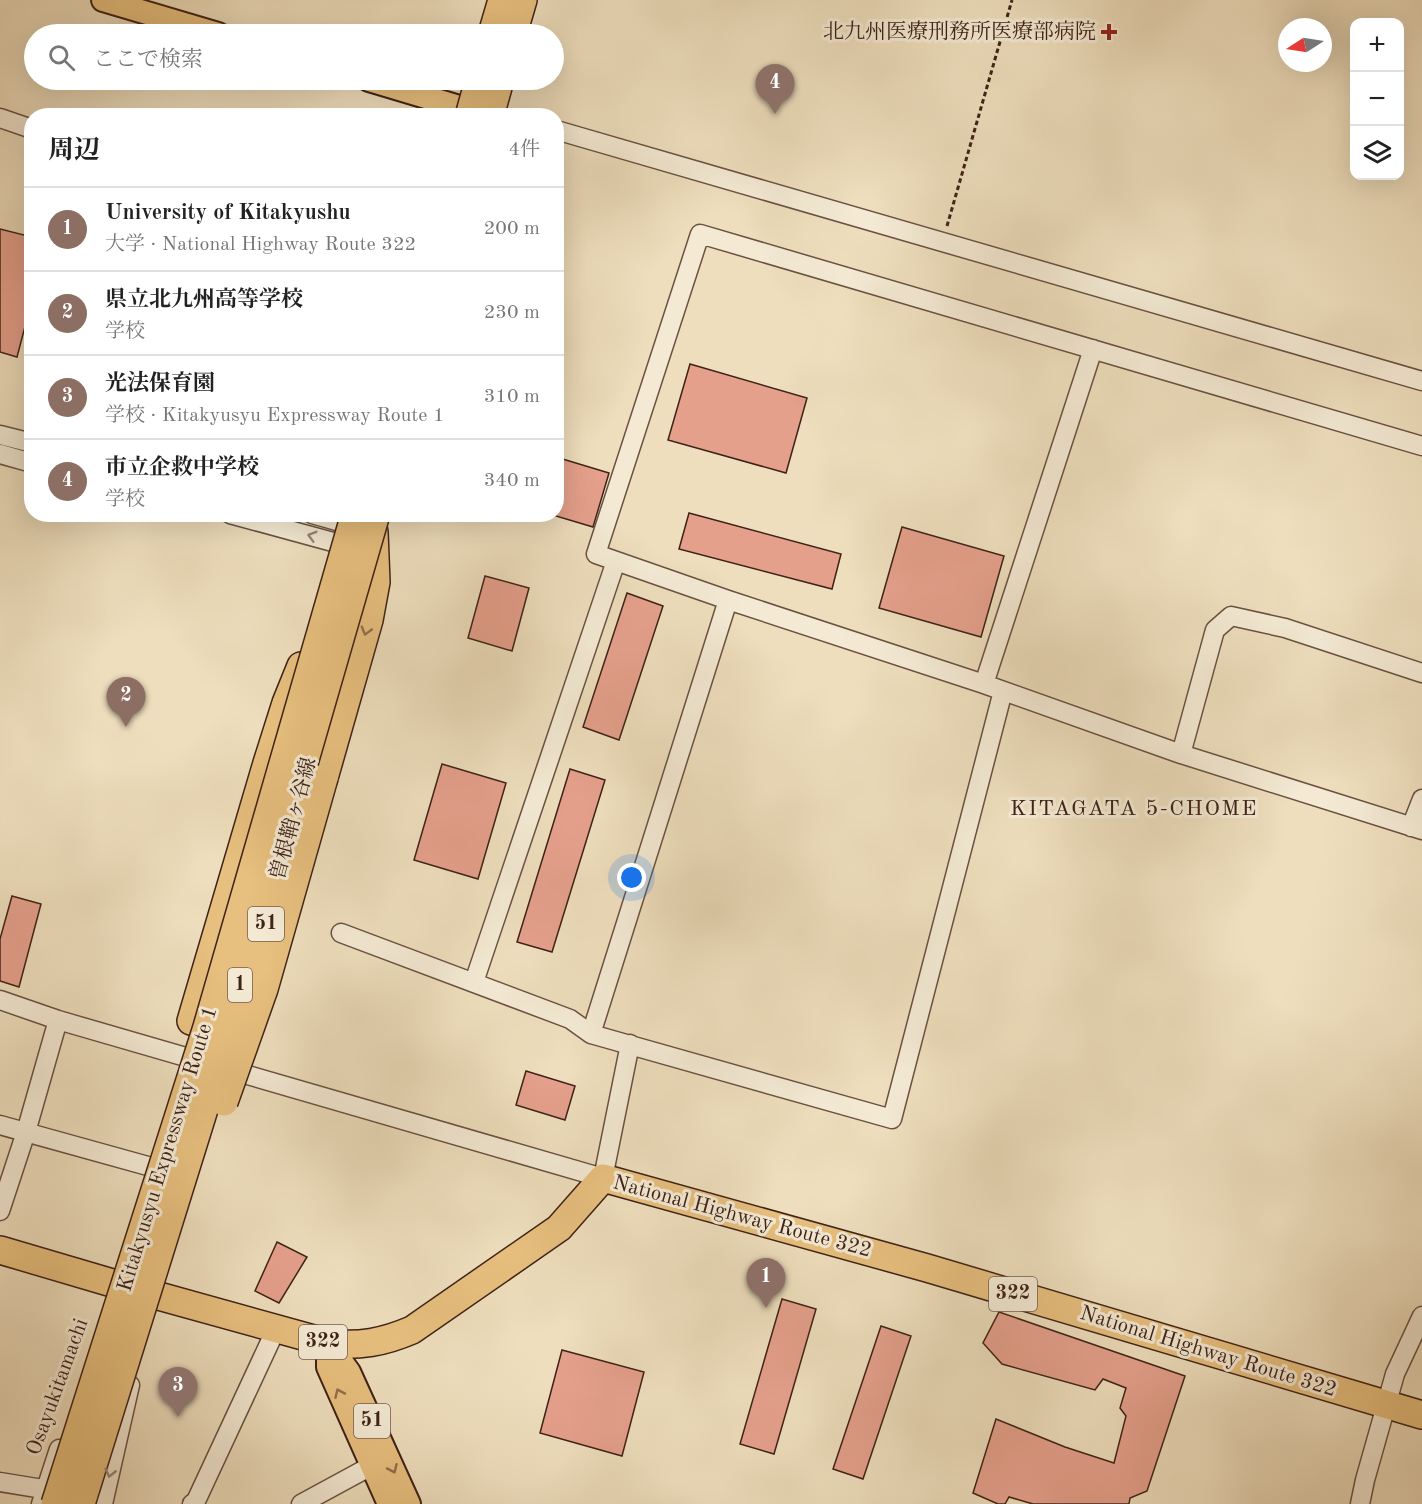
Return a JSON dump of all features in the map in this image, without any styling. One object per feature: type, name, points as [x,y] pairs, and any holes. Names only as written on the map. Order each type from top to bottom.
[{"type":"highway","points":[[495,24],[502,0]]},
{"type":"highway","points":[[517,24],[524,0]]},
{"type":"highway","points":[[480,90],[482,108]]},
{"type":"highway","points":[[486,108],[496,90]]},
{"type":"highway","points":[[99,1453],[118,1406],[194,1174],[220,1113],[264,990],[369,620],[376,582],[360,526]]},
{"type":"highway","name":"Kitakyusyu Expressway Route 1","points":[[45,1500],[121,1290],[207,1027],[360,526]]},
{"type":"highway","name":"Kitakyusyu Expressway Route 1","points":[[96,1504],[99,1453],[205,1106],[360,526]]},
{"type":"highway","points":[[121,1290],[169,1099],[267,763],[286,703],[311,643]]},
{"type":"highway","name":"National Highway Route 322","points":[[0,1250],[121,1290],[151,1293],[328,1343],[367,1345],[389,1340],[412,1330],[559,1228],[603,1178],[927,1268],[1422,1415]]},
{"type":"main road","points":[[103,0],[184,24]]},
{"type":"main road","points":[[490,24],[496,0]]},
{"type":"main road","points":[[403,90],[463,108]]},
{"type":"main road","points":[[477,90],[481,108]]},
{"type":"main road","name":"曽根鞘ヶ谷線","points":[[121,1290],[187,1056],[299,692],[311,643],[360,526]]},
{"type":"main road","name":"曽根鞘ヶ谷線","points":[[151,1293],[224,1069],[274,896],[323,710],[360,526]]},
{"type":"main road","name":"51","points":[[328,1343],[328,1367],[389,1504]]},
{"type":"main road","name":"51","points":[[328,1343],[349,1372],[410,1504]]},
{"type":"street","points":[[0,118],[24,126]]},
{"type":"street","points":[[564,132],[1422,381]]},
{"type":"street","points":[[1422,446],[700,234],[596,554],[984,684],[1181,754],[1416,828],[1422,799]]},
{"type":"street","points":[[984,684],[1093,349]]},
{"type":"street","points":[[0,435],[24,441]]},
{"type":"street","points":[[0,454],[24,461]]},
{"type":"street","points":[[317,522],[360,526]]},
{"type":"street","points":[[344,522],[360,526]]},
{"type":"street","points":[[474,982],[616,561]]},
{"type":"street","points":[[591,1034],[728,600]]},
{"type":"street","points":[[1181,754],[1215,630],[1231,616],[1285,628],[1422,673]]},
{"type":"street","points":[[340,933],[570,1019],[591,1034],[891,1119],[1003,691]]},
{"type":"street","points":[[0,1000],[58,1020],[603,1178],[630,1044]]},
{"type":"street","points":[[0,1211],[26,1132],[58,1020]]},
{"type":"street","points":[[0,1125],[155,1168]]},
{"type":"street","points":[[0,1482],[45,1500],[96,1504],[151,1293]]},
{"type":"street","points":[[1360,1504],[1395,1374],[1422,1316]]},
{"type":"street","points":[[192,1504],[196,1501],[276,1329]]},
{"type":"street","points":[[301,1504],[371,1466]]},
{"type":"path","points":[[942,242],[1012,0]]},
{"type":"building","points":[[0,229],[24,235],[24,330],[17,357],[0,352]]},
{"type":"building","points":[[690,364],[807,398],[786,473],[668,440]]},
{"type":"building","points":[[564,459],[609,473],[593,527],[564,518]]},
{"type":"building","points":[[689,513],[841,554],[832,589],[679,549]]},
{"type":"building","points":[[902,527],[1004,556],[981,637],[879,608]]},
{"type":"building","points":[[485,576],[529,588],[512,651],[468,638]]},
{"type":"building","points":[[627,593],[663,606],[619,740],[583,727]]},
{"type":"building","points":[[442,764],[506,783],[478,879],[414,860]]},
{"type":"building","points":[[570,769],[605,780],[552,952],[517,942]]},
{"type":"building","points":[[12,896],[41,904],[19,987],[0,981],[0,939]]},
{"type":"building","points":[[526,1071],[575,1086],[565,1120],[516,1105]]},
{"type":"building","points":[[277,1242],[307,1257],[279,1303],[255,1291]]},
{"type":"building","points":[[782,1299],[816,1309],[774,1454],[740,1444]]},
{"type":"building","points":[[999,1312],[1185,1376],[1147,1491],[1130,1498],[1129,1504],[1033,1504],[1009,1497],[1005,1504],[998,1504],[973,1493],[996,1419],[1065,1447],[1114,1463],[1126,1416],[1120,1408],[1126,1388],[1103,1379],[1095,1390],[1002,1364],[983,1343]]},
{"type":"building","points":[[881,1326],[911,1336],[863,1479],[833,1469]]},
{"type":"building","points":[[562,1350],[644,1372],[622,1456],[540,1433]]},
{"type":"place","name":"北九州医療刑務所医療部病院","points":[[1109,32]]},
{"type":"place","name":"市立企救中学校","points":[[775,114]]},
{"type":"place","name":"県立北九州高等学校","points":[[126,727]]},
{"type":"place","name":"University of Kitakyushu","points":[[766,1308]]},
{"type":"place","name":"光法保育園","points":[[178,1417]]},
{"type":"district","name":"KITAGATA 5-CHOME","points":[[1134,809]]}]
